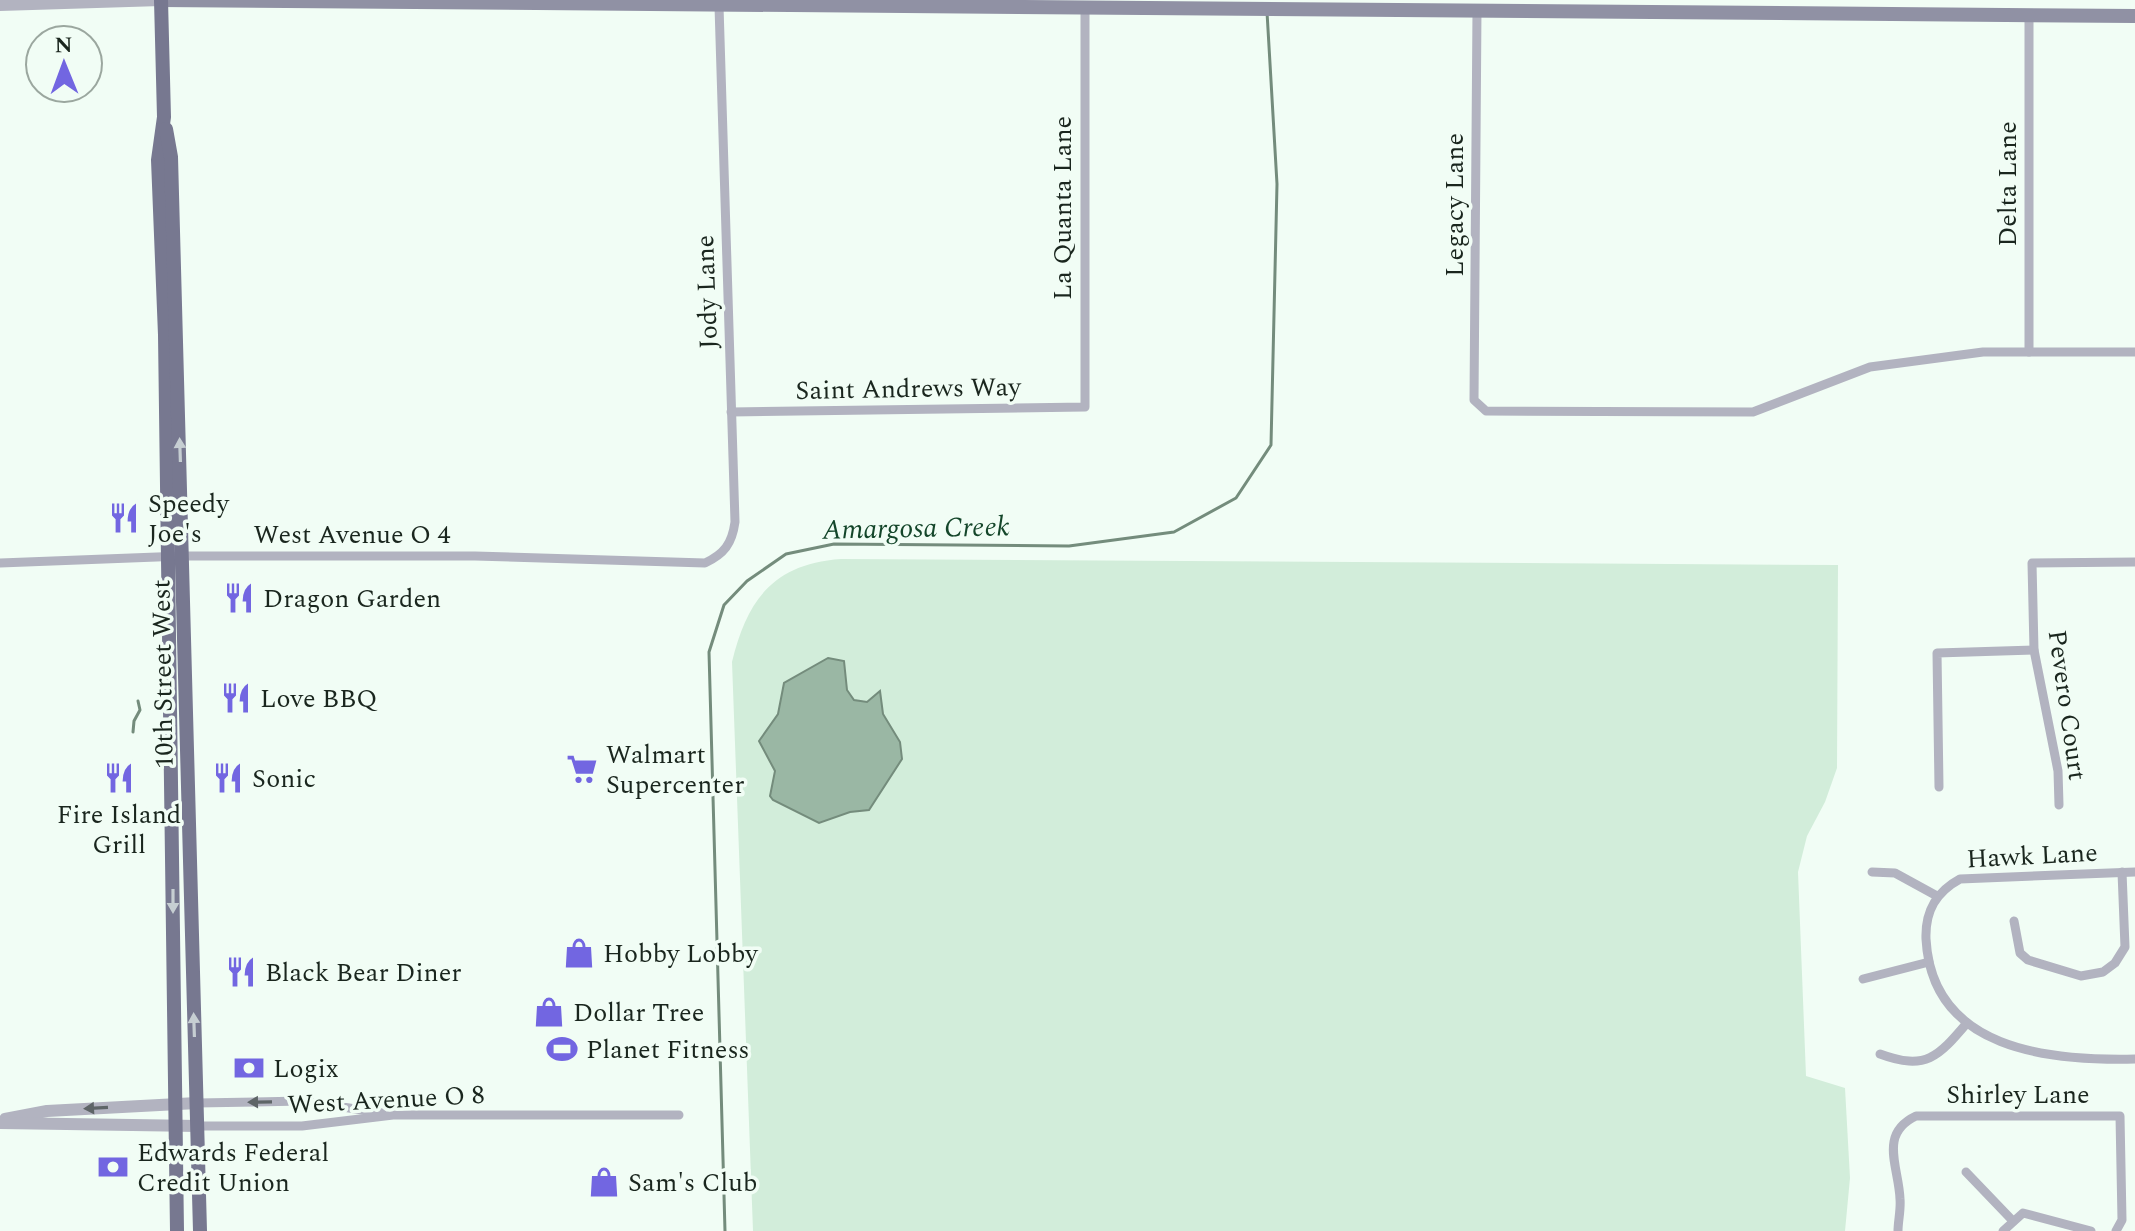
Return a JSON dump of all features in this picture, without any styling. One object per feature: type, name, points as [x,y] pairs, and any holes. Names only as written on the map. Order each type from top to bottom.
[{"type":"main road","points":[[161,0],[2135,16]]},
{"type":"main road","name":"10th Street West","points":[[161,0],[164,117],[171,157],[200,1231]]},
{"type":"main road","name":"10th Street West","points":[[164,117],[158,160],[177,1231]]},
{"type":"main road","points":[[169,728],[177,738],[180,823],[188,832]]},
{"type":"street","points":[[0,5],[161,0]]},
{"type":"street","name":"Jody Lane","points":[[705,563],[725,550],[733,537],[719,6]]},
{"type":"street","name":"La Quanta Lane","points":[[1085,9],[1085,407]]},
{"type":"street","name":"Legacy Lane","points":[[1477,10],[1474,400],[1486,411],[1753,412],[1870,367],[1983,352],[2029,352]]},
{"type":"street","name":"Delta Lane","points":[[2029,16],[2029,352]]},
{"type":"street","points":[[2029,352],[2135,352]]},
{"type":"street","name":"Saint Andrews Way","points":[[731,412],[1085,407]]},
{"type":"street","name":"West Avenue O 4","points":[[0,563],[183,556],[475,556],[705,563]]},
{"type":"street","name":"Pevero Court","points":[[2059,805],[2058,771],[2034,650],[2032,563],[2135,562]]},
{"type":"street","points":[[1939,787],[1937,653],[2034,650]]},
{"type":"street","points":[[1872,872],[1895,873],[1937,896],[1929,910],[1926,933],[1929,962],[1950,1006],[1967,1023],[1990,1037],[2050,1057],[2135,1059]]},
{"type":"street","points":[[2014,921],[2020,953],[2028,960],[2081,976],[2103,972],[2115,963],[2125,947],[2122,872]]},
{"type":"street","name":"Hawk Lane","points":[[1937,896],[1960,879],[1984,875],[2135,872]]},
{"type":"street","points":[[1863,979],[1929,962]]},
{"type":"street","points":[[1880,1054],[1900,1061],[1926,1062],[1943,1051],[1967,1023]]},
{"type":"street","points":[[197,1103],[303,1101],[393,1115]]},
{"type":"street","name":"West Avenue O 8","points":[[0,1121],[47,1111],[197,1103]]},
{"type":"street","name":"West Avenue O 8","points":[[0,1121],[175,1127],[302,1126],[393,1115],[679,1115]]},
{"type":"street","name":"Shirley Lane","points":[[1898,1231],[1900,1200],[1891,1150],[1895,1132],[1902,1123],[1916,1116],[2120,1116],[2122,1220],[2116,1231]]},
{"type":"street","points":[[1966,1172],[2012,1220]]},
{"type":"street","points":[[2003,1231],[2023,1213],[2091,1231]]},
{"type":"shaded area","points":[[841,559],[1838,565],[1837,768],[1825,802],[1807,836],[1798,872],[1806,1076],[1845,1088],[1850,1178],[1845,1231],[753,1231],[732,662],[746,620],[767,589],[797,568]]},
{"type":"shaded area","points":[[828,658],[844,661],[847,690],[854,700],[867,702],[880,691],[883,714],[900,742],[902,759],[869,810],[850,812],[819,823],[770,796],[775,771],[759,741],[778,714],[784,683]]},
{"type":"waterway","name":"Amargosa Creek","points":[[725,1231],[709,652],[724,605],[747,581],[786,554],[834,544],[1069,546],[1174,532],[1236,498],[1271,445],[1277,184],[1267,12]]},
{"type":"waterway","points":[[133,732],[140,710],[138,701]]},
{"type":"place","name":"Speedy Joe's","points":[[124,518]]},
{"type":"place","name":"Dragon Garden","points":[[239,598]]},
{"type":"place","name":"Love BBQ","points":[[236,698]]},
{"type":"place","name":"Walmart Supercenter","points":[[582,769]]},
{"type":"place","name":"Fire Island Grill","points":[[119,778]]},
{"type":"place","name":"Sonic","points":[[228,778]]},
{"type":"place","name":"Hobby Lobby","points":[[579,953]]},
{"type":"place","name":"Black Bear Diner","points":[[241,972]]},
{"type":"place","name":"Dollar Tree","points":[[549,1012]]},
{"type":"place","name":"Planet Fitness","points":[[562,1049]]},
{"type":"place","name":"Logix","points":[[249,1068]]},
{"type":"place","name":"Edwards Federal Credit Union","points":[[113,1167]]},
{"type":"place","name":"Sam's Club","points":[[604,1182]]}]
